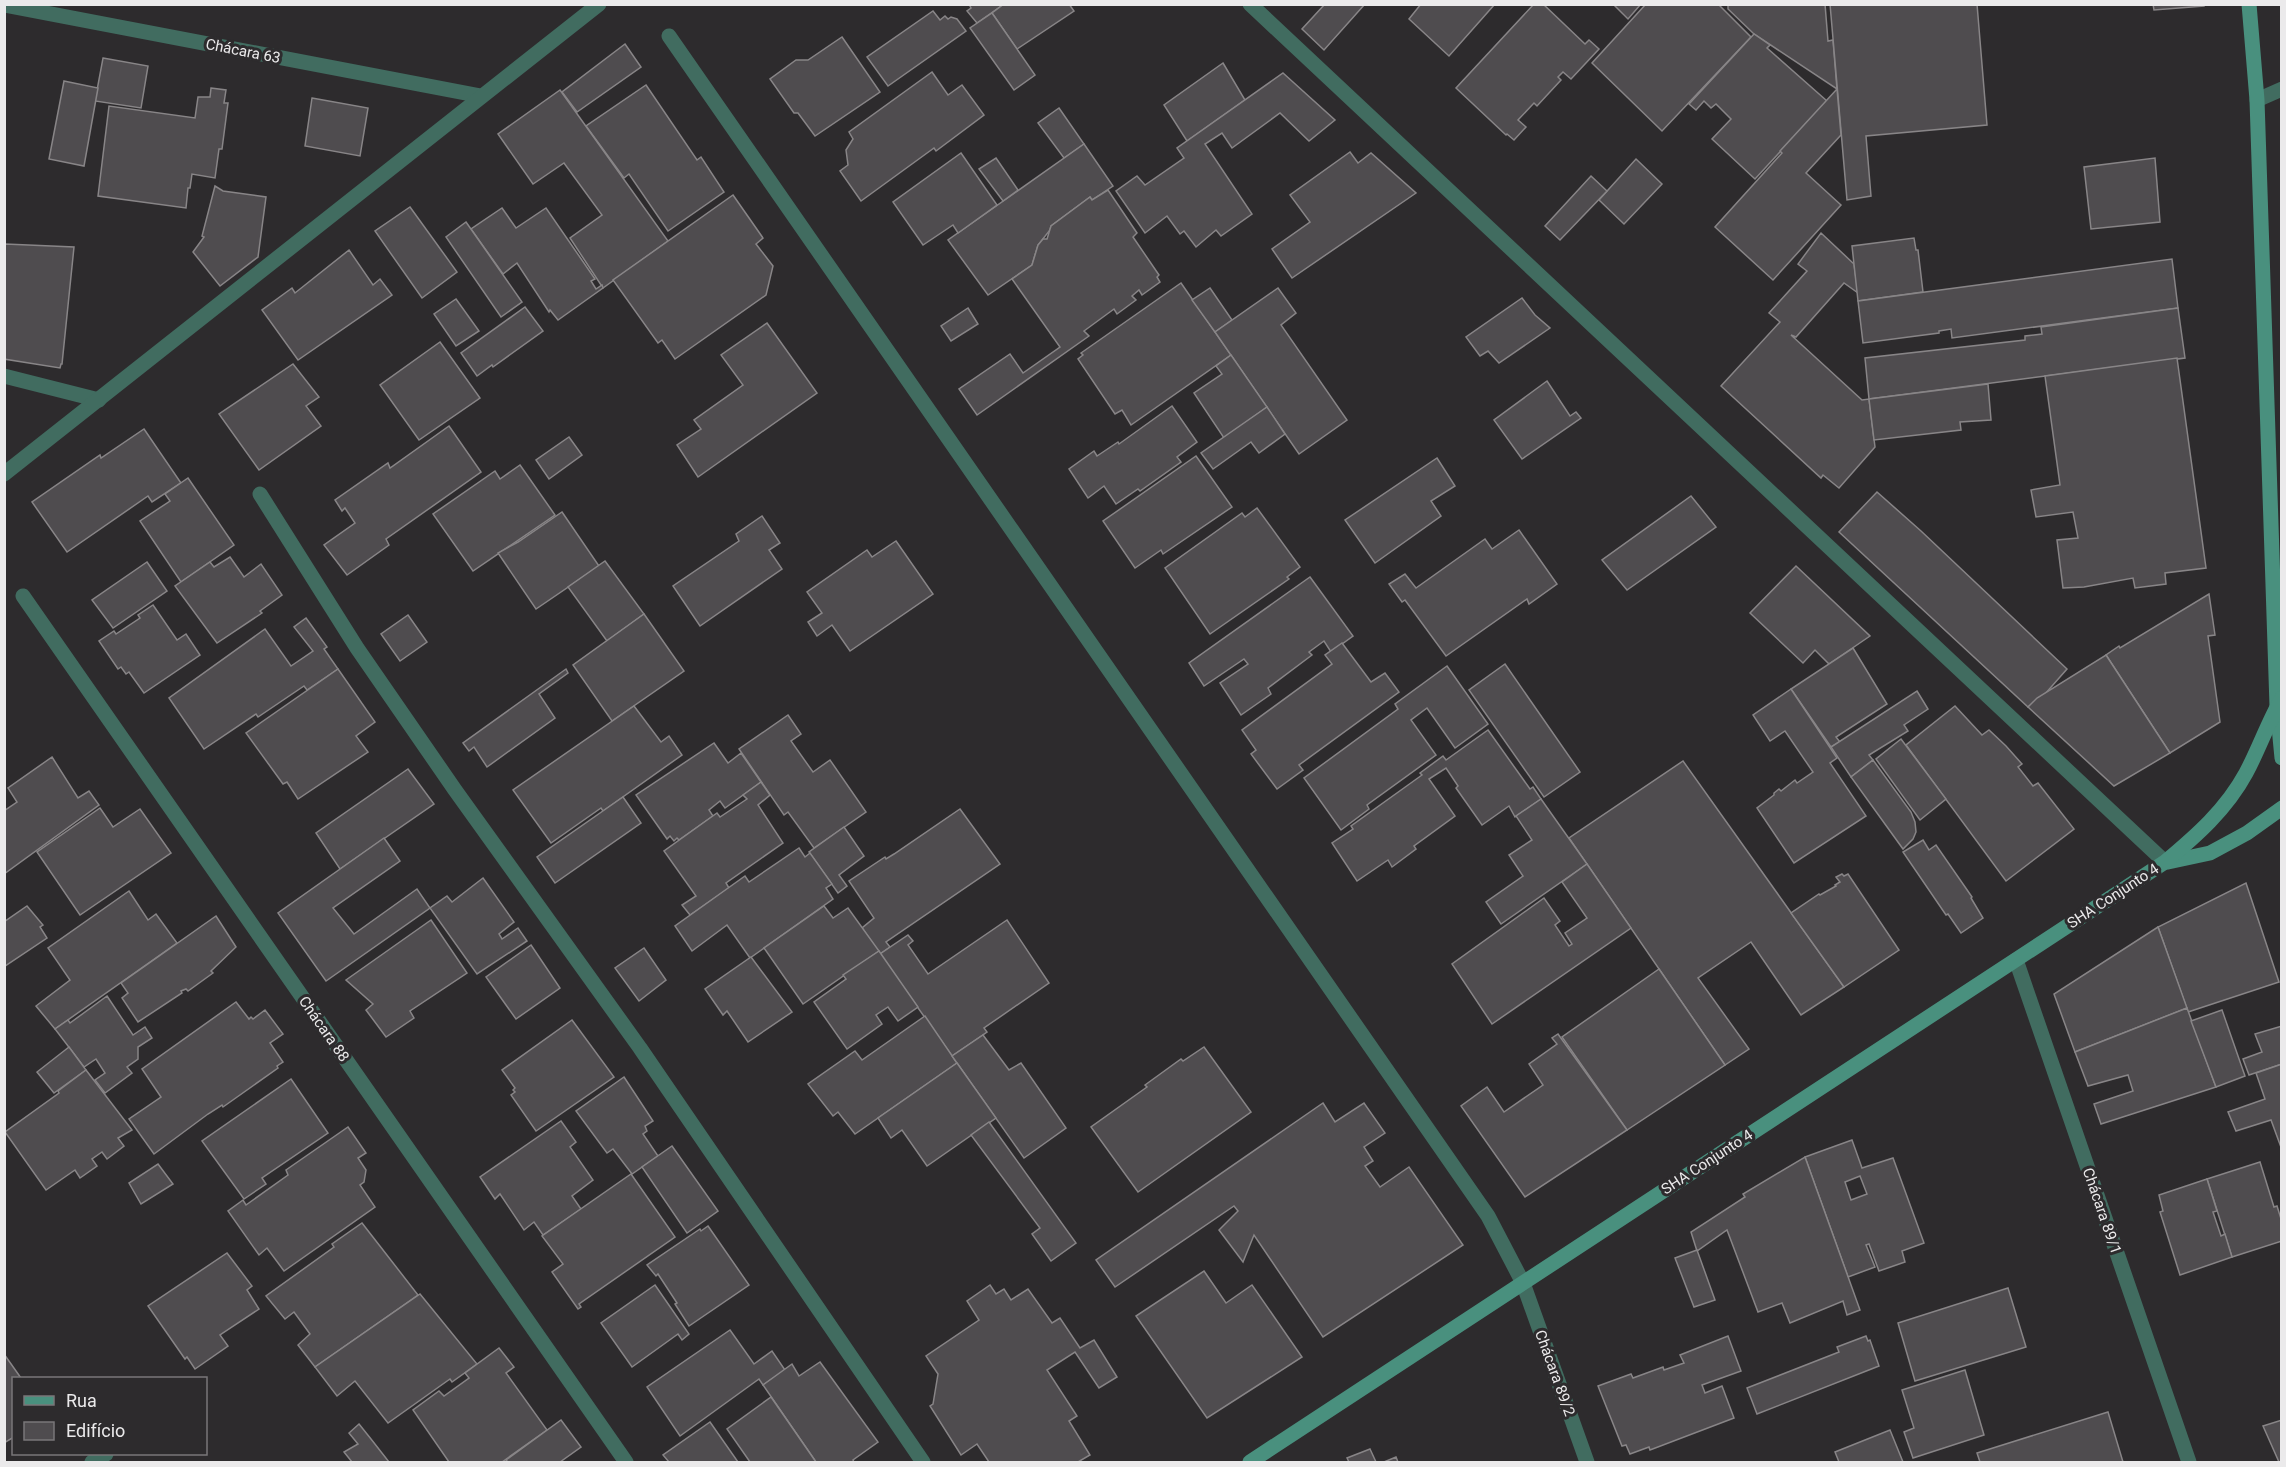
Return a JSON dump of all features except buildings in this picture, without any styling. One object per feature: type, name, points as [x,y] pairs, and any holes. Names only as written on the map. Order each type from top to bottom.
[{"type":"street","points":[[4,474],[599,4]]},
{"type":"street","points":[[1250,4],[2164,862]]},
{"type":"street","points":[[2248,4],[2257,100],[2282,758]]},
{"type":"street","name":"Chácara 63","points":[[4,5],[481,96]]},
{"type":"street","name":"Chácara 89/2","points":[[669,36],[1488,1216],[1523,1283],[1587,1462]]},
{"type":"street","points":[[2257,100],[2282,89]]},
{"type":"street","points":[[4,376],[99,400]]},
{"type":"street","points":[[260,494],[363,657],[462,800],[640,1048],[923,1462]]},
{"type":"street","points":[[2273,545],[2282,559]]},
{"type":"street","name":"Chácara 88","points":[[23,596],[626,1462]]},
{"type":"street","name":"SHA Conjunto 4","points":[[1250,1462],[2164,862],[2195,837],[2223,809],[2247,772],[2280,704]]},
{"type":"street","name":"SHA Conjunto 4","points":[[2164,862],[2210,853],[2247,833],[2282,808]]},
{"type":"street","name":"Chácara 89/1","points":[[2016,960],[2189,1462]]}]
